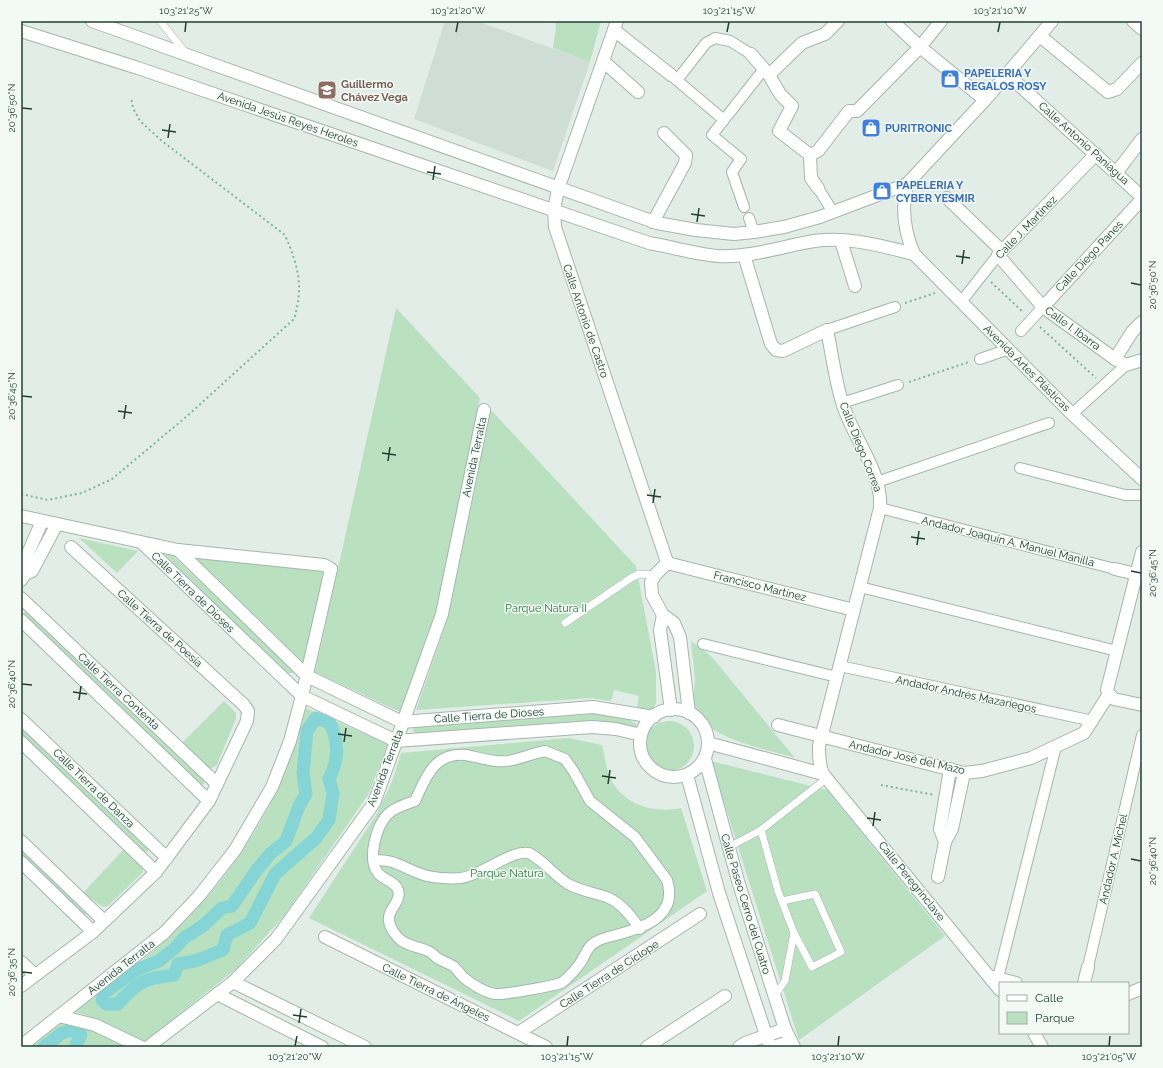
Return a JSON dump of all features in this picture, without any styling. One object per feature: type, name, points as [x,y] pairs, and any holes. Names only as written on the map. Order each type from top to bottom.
[{"type":"street","points":[[92,21],[653,222],[696,230],[734,234],[784,227],[833,212],[907,184],[985,100],[1052,21]]},
{"type":"street","points":[[744,207],[732,172],[741,159],[712,135],[766,72],[802,43],[826,34],[838,21]]},
{"type":"street","points":[[892,21],[920,47],[985,100]]},
{"type":"street","points":[[810,155],[818,150],[849,110],[857,111],[920,47],[941,21]]},
{"type":"street","points":[[1133,21],[1142,29]]},
{"type":"street","points":[[615,25],[724,120]]},
{"type":"street","name":"Calle Antonio de Castro","points":[[615,25],[558,188],[554,210],[554,227],[667,563]]},
{"type":"street","name":"Avenida Jesús Reyes Heroles","points":[[21,31],[138,68],[554,210]]},
{"type":"street","points":[[1040,36],[1108,92],[1117,89],[1140,70]]},
{"type":"street","points":[[674,78],[706,43],[715,38],[730,41],[751,54],[766,72],[780,94],[792,106],[779,131],[810,155],[811,178],[833,212]]},
{"type":"street","points":[[603,61],[638,92]]},
{"type":"street","name":"Calle Antonio Paniagua","points":[[1008,74],[1142,198]]},
{"type":"street","points":[[653,222],[685,163],[686,156],[664,133]]},
{"type":"street","points":[[1116,173],[1142,139]]},
{"type":"street","name":"Calle J. Martínez","points":[[961,302],[1000,253],[1096,154]]},
{"type":"street","name":"Avenida Artes Plásticas","points":[[907,184],[904,198],[904,220],[908,241],[914,254],[1072,414],[1142,479]]},
{"type":"street","name":"Calle I. Ibarra","points":[[947,198],[1000,253],[1043,307],[1115,359],[1126,365]]},
{"type":"street","name":"Calle Diego Panes","points":[[1021,331],[1142,198]]},
{"type":"street","points":[[554,210],[649,243],[718,256],[744,255],[816,241],[841,241],[879,245],[914,254]]},
{"type":"street","points":[[748,218],[754,232]]},
{"type":"street","points":[[841,241],[855,286]]},
{"type":"street","points":[[744,255],[771,344],[776,350],[783,351],[827,330],[895,307]]},
{"type":"street","points":[[1115,359],[1132,332],[1142,322]]},
{"type":"street","name":"Calle Diego Correa","points":[[827,330],[842,403],[877,482],[881,496],[880,508],[854,610]]},
{"type":"street","points":[[980,359],[1009,350]]},
{"type":"street","points":[[1072,414],[1126,365],[1142,360]]},
{"type":"street","points":[[842,403],[898,385]]},
{"type":"street","name":"Avenida Terralta","points":[[148,1047],[233,982],[276,939],[374,803],[442,614],[484,410]]},
{"type":"street","points":[[877,482],[1049,423]]},
{"type":"street","points":[[1020,468],[1125,495],[1142,495]]},
{"type":"street","name":"Andador Joaquín A. Manuel Manilla","points":[[880,508],[1136,574]]},
{"type":"street","points":[[21,516],[142,543]]},
{"type":"street","points":[[23,577],[23,565],[42,521]]},
{"type":"street","points":[[23,577],[32,571],[57,524]]},
{"type":"street","name":"Calle Tierra de Dioses","points":[[142,543],[178,550],[307,676],[402,722],[593,707],[654,717]]},
{"type":"street","name":"Calle Tierra de Dioses","points":[[142,543],[302,696],[396,741],[592,727],[616,729],[641,735]]},
{"type":"street","name":"Calle Tierra de Poesía","points":[[71,547],[238,700],[248,711],[247,720],[217,784]]},
{"type":"street","name":"Avenida Terralta","points":[[21,1046],[164,933],[199,896],[235,850],[272,787],[290,741],[307,676],[331,569],[324,565],[178,550]]},
{"type":"street","points":[[1142,552],[1107,690],[1114,698],[1142,705]]},
{"type":"street","points":[[667,563],[655,575],[651,582],[652,595],[663,615],[674,623],[680,637],[689,713]]},
{"type":"street","name":"Francisco Martínez","points":[[667,563],[854,610]]},
{"type":"street","points":[[860,587],[1117,651]]},
{"type":"street","name":"Calle Tierra Contenta","points":[[21,598],[217,784]]},
{"type":"street","name":"Calle Peregrinclave","points":[[854,610],[818,757],[825,776],[996,981]]},
{"type":"street","points":[[663,615],[660,630],[670,710]]},
{"type":"street","name":"Calle Tierra Contenta","points":[[21,620],[209,801]]},
{"type":"street","name":"Andador Andrés Mazariegos","points":[[703,644],[838,672],[1093,721]]},
{"type":"street","name":"Andador José del Mazo","points":[[778,726],[964,773],[982,771],[1031,758],[1084,733],[1109,694]]},
{"type":"street","points":[[670,710],[689,713],[699,720],[706,731],[708,743],[705,759],[698,768],[687,775],[675,777],[663,775],[652,769],[644,759],[640,748],[641,735],[646,725],[654,717],[670,710]]},
{"type":"street","name":"Calle Tierra de Danza","points":[[21,719],[167,858]]},
{"type":"street","name":"Andador A. Michel","points":[[1084,982],[1142,735]]},
{"type":"street","name":"Calle Tierra de Danza","points":[[21,742],[156,872]]},
{"type":"street","points":[[708,743],[825,776]]},
{"type":"street","points":[[1006,982],[996,981],[1056,746]]},
{"type":"street","points":[[545,751],[565,759],[590,801],[635,837],[667,880],[670,894],[666,905],[656,918],[640,928],[598,940],[590,944],[579,965],[561,982],[546,987],[494,994],[469,982],[454,967],[437,958],[432,952],[408,945],[401,940],[393,931],[389,921],[390,913],[399,899],[398,891],[395,885],[379,874],[375,869],[374,860],[374,845],[379,828],[388,814],[398,807],[415,801],[430,768],[436,763],[447,758],[464,755],[497,761],[513,760],[545,751]]},
{"type":"street","name":"Calle Paseo Cerro del Cuatro","points":[[705,759],[738,881],[774,996],[785,1029],[792,1044]]},
{"type":"street","points":[[945,842],[940,829],[950,769]]},
{"type":"street","points":[[938,877],[945,842],[952,829],[964,773]]},
{"type":"street","name":"Calle Paseo Cerro del Cuatro","points":[[687,775],[719,893],[770,1047]]},
{"type":"street","points":[[22,985],[93,932],[156,872],[209,801],[217,784]]},
{"type":"street","points":[[21,841],[104,921]]},
{"type":"street","points":[[374,860],[389,860],[420,874],[432,877],[460,878],[486,870],[516,854],[523,852],[529,853],[575,888],[609,898],[619,904],[626,910],[640,928]]},
{"type":"street","points":[[21,862],[93,932]]},
{"type":"street","points":[[719,893],[738,881]]},
{"type":"street","name":"Calle Tierra de Cíclope","points":[[518,1033],[700,914]]},
{"type":"street","name":"Calle Tierra de Ángeles","points":[[325,937],[546,1047]]},
{"type":"street","points":[[21,962],[35,975]]},
{"type":"street","points":[[233,982],[365,1047]]},
{"type":"street","points":[[1129,994],[1142,988]]},
{"type":"street","points":[[217,994],[322,1047]]},
{"type":"street","points":[[647,1047],[725,996]]},
{"type":"street","points":[[59,1016],[95,1025],[141,1047]]},
{"type":"street","points":[[739,1047],[765,1035],[785,1029]]},
{"type":"street","points":[[1037,1034],[1042,1047]]},
{"type":"street","points":[[774,1047],[792,1044]]},
{"type":"lane","points":[[160,21],[187,55]]},
{"type":"lane","points":[[565,623],[631,578],[639,574],[655,575]]},
{"type":"lane","points":[[728,847],[761,830],[825,776]]},
{"type":"lane","points":[[761,830],[782,901],[794,933],[812,967],[841,952],[814,894],[782,901]]},
{"type":"lane","points":[[774,996],[785,981],[794,933]]},
{"type":"path","points":[[21,494],[48,500],[82,493],[112,479],[186,417],[294,319],[299,302],[298,277],[295,258],[284,235],[162,141],[140,122],[132,108],[131,98]]},
{"type":"path","points":[[983,274],[1104,385]]},
{"type":"path","points":[[895,307],[947,288]]},
{"type":"path","points":[[898,385],[980,359]]},
{"type":"path","points":[[881,785],[946,797]]},
{"type":"shaded area","points":[[445,21],[477,21],[590,62],[553,171],[414,119]]},
{"type":"green space","points":[[555,21],[601,21],[590,62],[553,48],[556,28]]},
{"type":"green space","points":[[396,308],[480,398],[436,613],[400,712],[315,672]]},
{"type":"green space","name":"Parque Natura II","points":[[491,410],[636,566],[656,672],[656,703],[653,709],[637,707],[639,696],[614,690],[611,701],[591,698],[416,710],[448,618]]},
{"type":"green space","points":[[79,538],[138,551],[117,573]]},
{"type":"green space","points":[[166,551],[170,553],[291,668],[294,673],[287,673],[166,556]]},
{"type":"green space","points":[[193,557],[327,570],[304,663]]},
{"type":"green space","points":[[25,611],[28,612],[204,781],[204,784],[200,784],[24,615]]},
{"type":"green space","points":[[691,641],[711,656],[795,758],[754,746],[724,735],[711,728],[701,719],[694,705],[695,678]]},
{"type":"green space","points":[[224,701],[236,713],[236,718],[217,765],[210,769],[182,743]]},
{"type":"green space","points":[[306,708],[388,744],[368,795],[284,916],[236,969],[144,1042],[92,1017],[75,1012],[128,972],[154,950],[195,911],[227,873],[255,832],[278,788],[292,752]]},
{"type":"green space","points":[[594,714],[627,719],[637,724],[636,727],[633,727],[594,720],[416,733],[412,730],[416,727]]},
{"type":"green space","points":[[664,721],[674,721],[687,728],[694,741],[694,751],[687,764],[674,771],[664,771],[655,767],[648,760],[644,751],[644,741],[648,732],[655,725]]},
{"type":"green space","points":[[21,727],[148,848],[148,852],[143,851],[21,735]]},
{"type":"green space","name":"Parque Natura","points":[[568,738],[602,745],[612,782],[621,793],[636,804],[663,810],[681,808],[707,891],[519,1021],[309,918],[376,815],[392,782],[401,753]]},
{"type":"green space","points":[[711,761],[827,790],[945,936],[799,1040]]},
{"type":"green space","points":[[21,849],[85,911],[86,914],[81,913],[21,855]]},
{"type":"green space","points":[[124,849],[142,866],[143,872],[108,906],[103,907],[83,893]]},
{"type":"green space","points":[[61,1023],[89,1028],[129,1047],[30,1047]]},
{"type":"waterway","points":[[316,718],[330,723],[335,738],[337,751],[335,765],[329,779],[333,793],[329,820],[316,838],[275,874],[250,923],[227,935],[223,950],[195,961],[178,964],[174,975],[142,982],[118,1004],[106,1004],[102,1000],[104,993],[136,970],[159,961],[175,948],[184,938],[204,925],[222,908],[232,906],[256,871],[270,854],[286,841],[299,806],[306,794],[303,773],[307,731],[316,718]]},
{"type":"waterway","points":[[44,1047],[62,1033],[72,1030],[81,1035],[75,1047]]},
{"type":"place","name":"PAPELERIA Y REGALOS ROSY","points":[[950,79]]},
{"type":"place","name":"Guillermo Chávez Vega","points":[[327,90]]},
{"type":"place","name":"PURITRONIC","points":[[871,128]]},
{"type":"place","name":"PAPELERIA Y CYBER YESMIR","points":[[882,191]]}]
